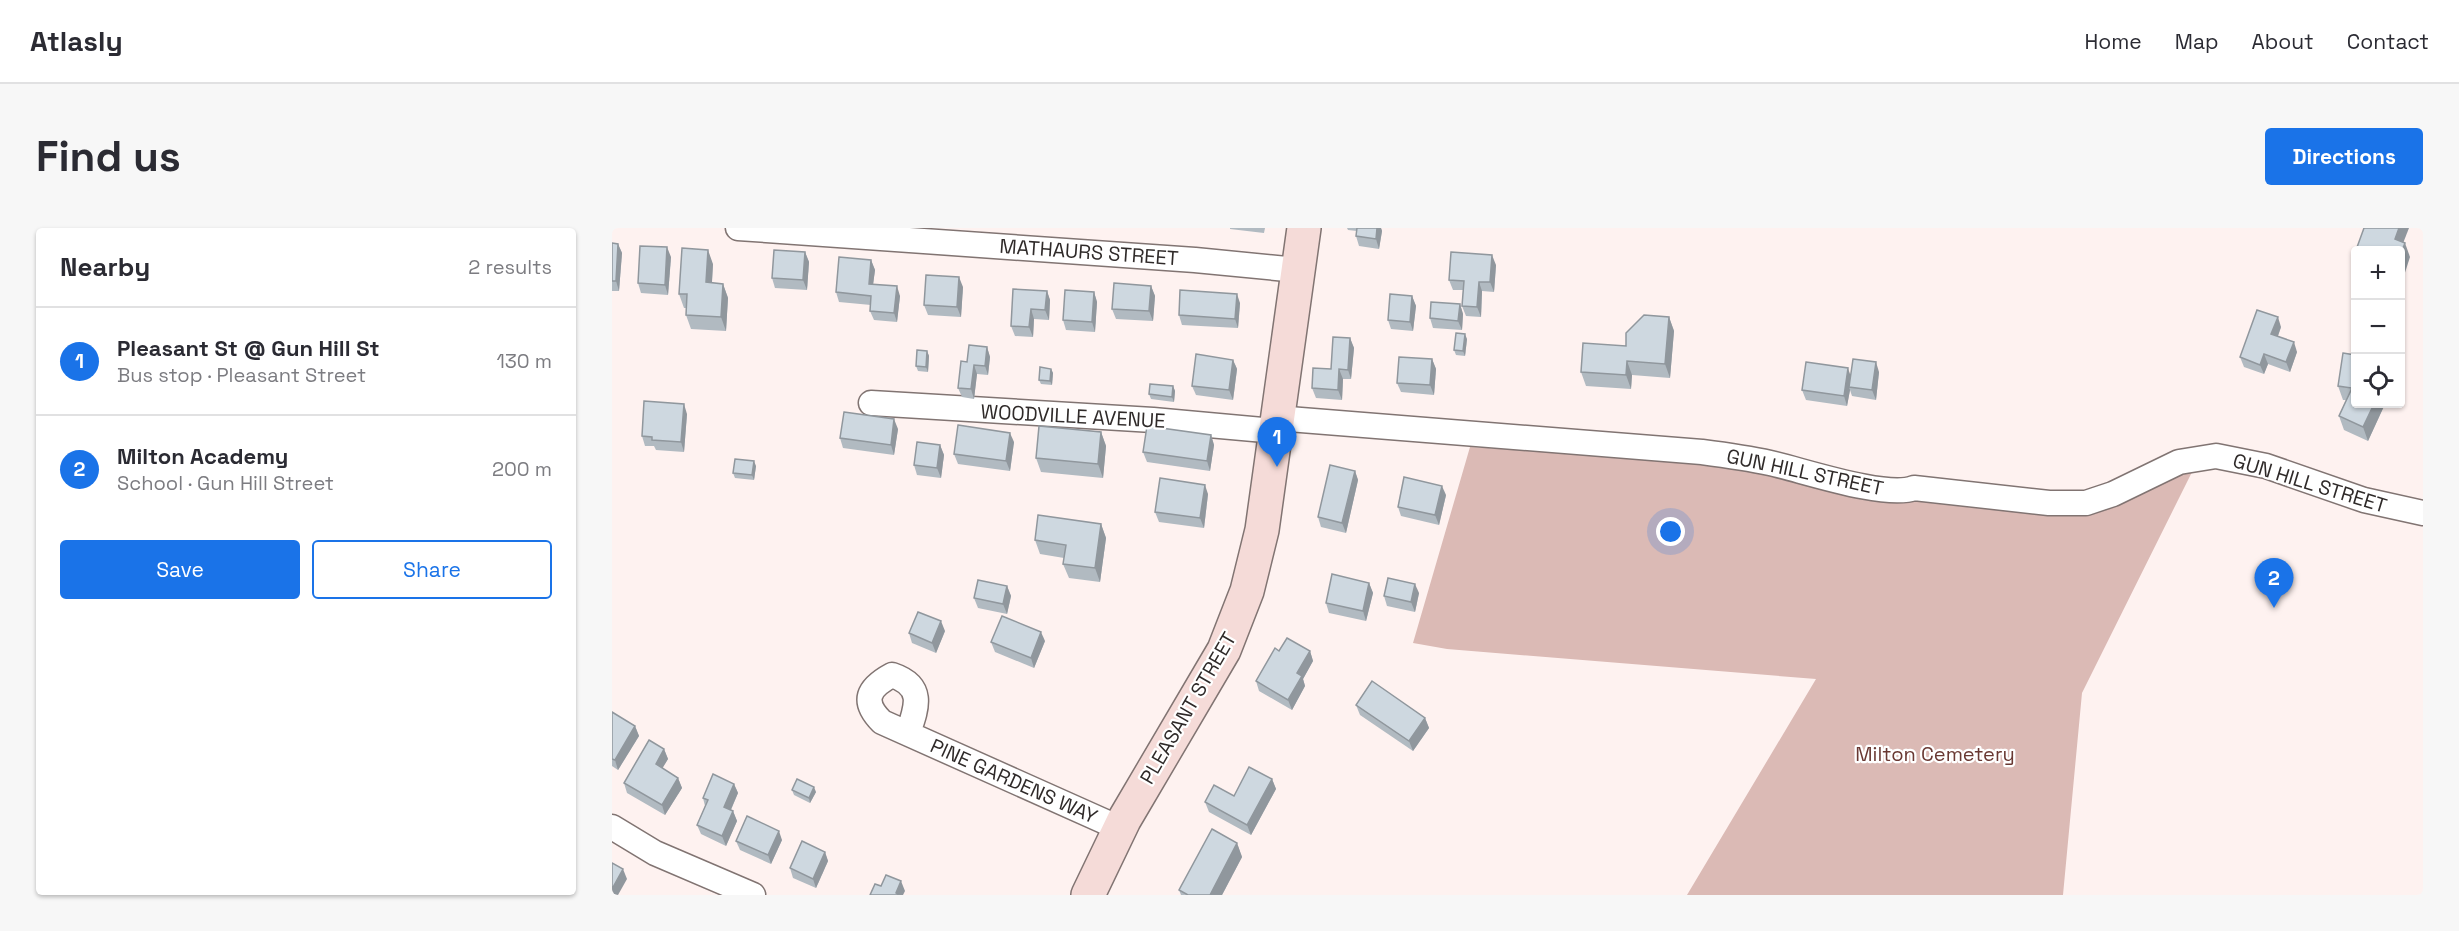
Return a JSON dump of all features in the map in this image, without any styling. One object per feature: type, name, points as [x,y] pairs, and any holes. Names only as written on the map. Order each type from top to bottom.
[{"type":"street","name":"MATHAURS STREET","points":[[738,228],[1184,259],[1297,270]]},
{"type":"street","name":"PLEASANT STREET","points":[[1089,895],[1119,828],[1224,650],[1241,610],[1262,530],[1304,228]]},
{"type":"street","name":"WOODVILLE AVENUE","points":[[871,402],[1162,421],[1276,425]]},
{"type":"street","name":"GUN HILL STREET","points":[[1276,425],[1702,452],[1772,463],[1874,487],[1906,491],[1914,488],[2061,504],[2086,503],[2099,499],[2179,462],[2216,456],[2266,466],[2364,500],[2423,513]]},
{"type":"street","name":"PINE GARDENS WAY","points":[[908,733],[1119,828]]},
{"type":"street","points":[[612,827],[655,853],[753,895]]},
{"type":"green space","name":"Milton Cemetery","points":[[1470,447],[1677,459],[1759,468],[1870,496],[1976,508],[2028,510],[2194,468],[2082,693],[2063,895],[1687,895],[1816,679],[1447,649],[1413,643]]},
{"type":"building","points":[[1357,228],[1377,228],[1376,239],[1356,236]]},
{"type":"building","points":[[2364,228],[2399,228],[2395,239],[2405,243],[2404,246],[2357,246]]},
{"type":"building","points":[[612,243],[618,244],[616,281],[612,281]]},
{"type":"building","points":[[640,246],[667,247],[665,285],[638,283]]},
{"type":"building","points":[[682,248],[708,250],[706,282],[723,284],[721,317],[686,315],[687,294],[679,294]]},
{"type":"building","points":[[774,250],[805,252],[803,280],[772,278]]},
{"type":"building","points":[[1451,252],[1492,255],[1490,282],[1479,282],[1477,307],[1462,306],[1464,281],[1449,280]]},
{"type":"building","points":[[839,257],[871,260],[869,284],[897,286],[894,313],[870,311],[871,296],[836,292]]},
{"type":"building","points":[[926,275],[959,277],[957,307],[924,305]]},
{"type":"building","points":[[1114,283],[1151,286],[1149,311],[1112,309]]},
{"type":"building","points":[[1013,289],[1047,291],[1045,310],[1031,309],[1029,327],[1011,326]]},
{"type":"building","points":[[1065,290],[1094,292],[1092,322],[1063,320]]},
{"type":"building","points":[[1180,290],[1237,294],[1235,319],[1179,315]]},
{"type":"building","points":[[1390,294],[1412,296],[1410,322],[1388,320]]},
{"type":"building","points":[[1431,302],[1460,304],[1458,321],[1430,318]]},
{"type":"building","points":[[2257,310],[2278,317],[2271,334],[2294,342],[2286,362],[2264,354],[2260,365],[2240,357]]},
{"type":"building","points":[[1644,315],[1669,317],[1665,364],[1627,361],[1626,375],[1581,372],[1583,343],[1626,346],[1626,333]]},
{"type":"building","points":[[1456,333],[1465,334],[1463,351],[1454,350]]},
{"type":"building","points":[[1333,337],[1350,338],[1348,370],[1339,369],[1338,390],[1312,388],[1313,368],[1331,369]]},
{"type":"building","points":[[969,345],[987,347],[985,366],[974,365],[971,389],[958,388],[961,361],[967,362]]},
{"type":"building","points":[[917,350],[927,351],[926,367],[916,366]]},
{"type":"building","points":[[2343,353],[2351,354],[2351,388],[2338,386]]},
{"type":"building","points":[[1196,354],[1233,360],[1229,390],[1192,386]]},
{"type":"building","points":[[1399,357],[1432,359],[1430,385],[1397,383]]},
{"type":"building","points":[[1853,359],[1876,362],[1872,390],[1849,387]]},
{"type":"building","points":[[1806,362],[1848,368],[1844,396],[1802,390]]},
{"type":"building","points":[[1040,367],[1051,369],[1050,381],[1039,380]]},
{"type":"building","points":[[1150,384],[1173,386],[1172,397],[1149,394]]},
{"type":"building","points":[[2351,390],[2351,408],[2372,408],[2363,427],[2339,416]]},
{"type":"building","points":[[644,401],[684,404],[681,442],[652,440],[652,437],[642,436]]},
{"type":"building","points":[[844,412],[894,419],[891,445],[840,438]]},
{"type":"building","points":[[958,425],[1010,433],[1006,461],[954,454]]},
{"type":"building","points":[[1039,426],[1101,432],[1098,464],[1036,458]]},
{"type":"building","points":[[1147,426],[1211,435],[1207,461],[1143,452]]},
{"type":"building","points":[[917,442],[940,445],[937,468],[914,465]]},
{"type":"building","points":[[735,459],[754,461],[752,475],[733,473]]},
{"type":"building","points":[[1330,465],[1355,471],[1342,523],[1318,517]]},
{"type":"building","points":[[1404,477],[1442,486],[1435,515],[1398,507]]},
{"type":"building","points":[[1160,478],[1205,485],[1200,518],[1155,512]]},
{"type":"building","points":[[1038,515],[1101,524],[1095,568],[1063,564],[1066,545],[1035,540]]},
{"type":"building","points":[[1332,574],[1369,583],[1363,611],[1326,603]]},
{"type":"building","points":[[1388,578],[1415,584],[1411,602],[1384,596]]},
{"type":"building","points":[[978,580],[1007,586],[1003,604],[974,598]]},
{"type":"building","points":[[918,612],[941,621],[932,643],[909,633]]},
{"type":"building","points":[[1002,616],[1041,632],[1031,658],[991,642]]},
{"type":"building","points":[[1287,638],[1310,651],[1297,673],[1302,676],[1288,700],[1256,681],[1275,648],[1279,651]]},
{"type":"building","points":[[1372,681],[1425,718],[1409,741],[1356,705]]},
{"type":"building","points":[[612,712],[635,726],[615,760],[612,759]]},
{"type":"building","points":[[649,740],[664,749],[656,764],[678,778],[662,805],[624,783]]},
{"type":"building","points":[[1249,767],[1272,779],[1247,825],[1205,802],[1214,785],[1234,796]]},
{"type":"building","points":[[713,774],[734,784],[724,807],[733,811],[722,836],[697,825],[708,800],[703,798]]},
{"type":"building","points":[[797,779],[814,787],[809,798],[792,790]]},
{"type":"building","points":[[747,816],[779,831],[768,855],[736,841]]},
{"type":"building","points":[[1212,829],[1237,843],[1210,895],[1188,895],[1179,890]]},
{"type":"building","points":[[802,841],[825,852],[813,879],[790,868]]},
{"type":"building","points":[[612,863],[623,869],[612,889]]},
{"type":"building","points":[[886,875],[901,881],[896,893],[900,895],[870,895],[875,884],[881,886]]},
{"type":"place","name":"Pleasant St @ Gun Hill St","points":[[1277,467]]},
{"type":"place","name":"Milton Academy","points":[[2274,608]]}]
